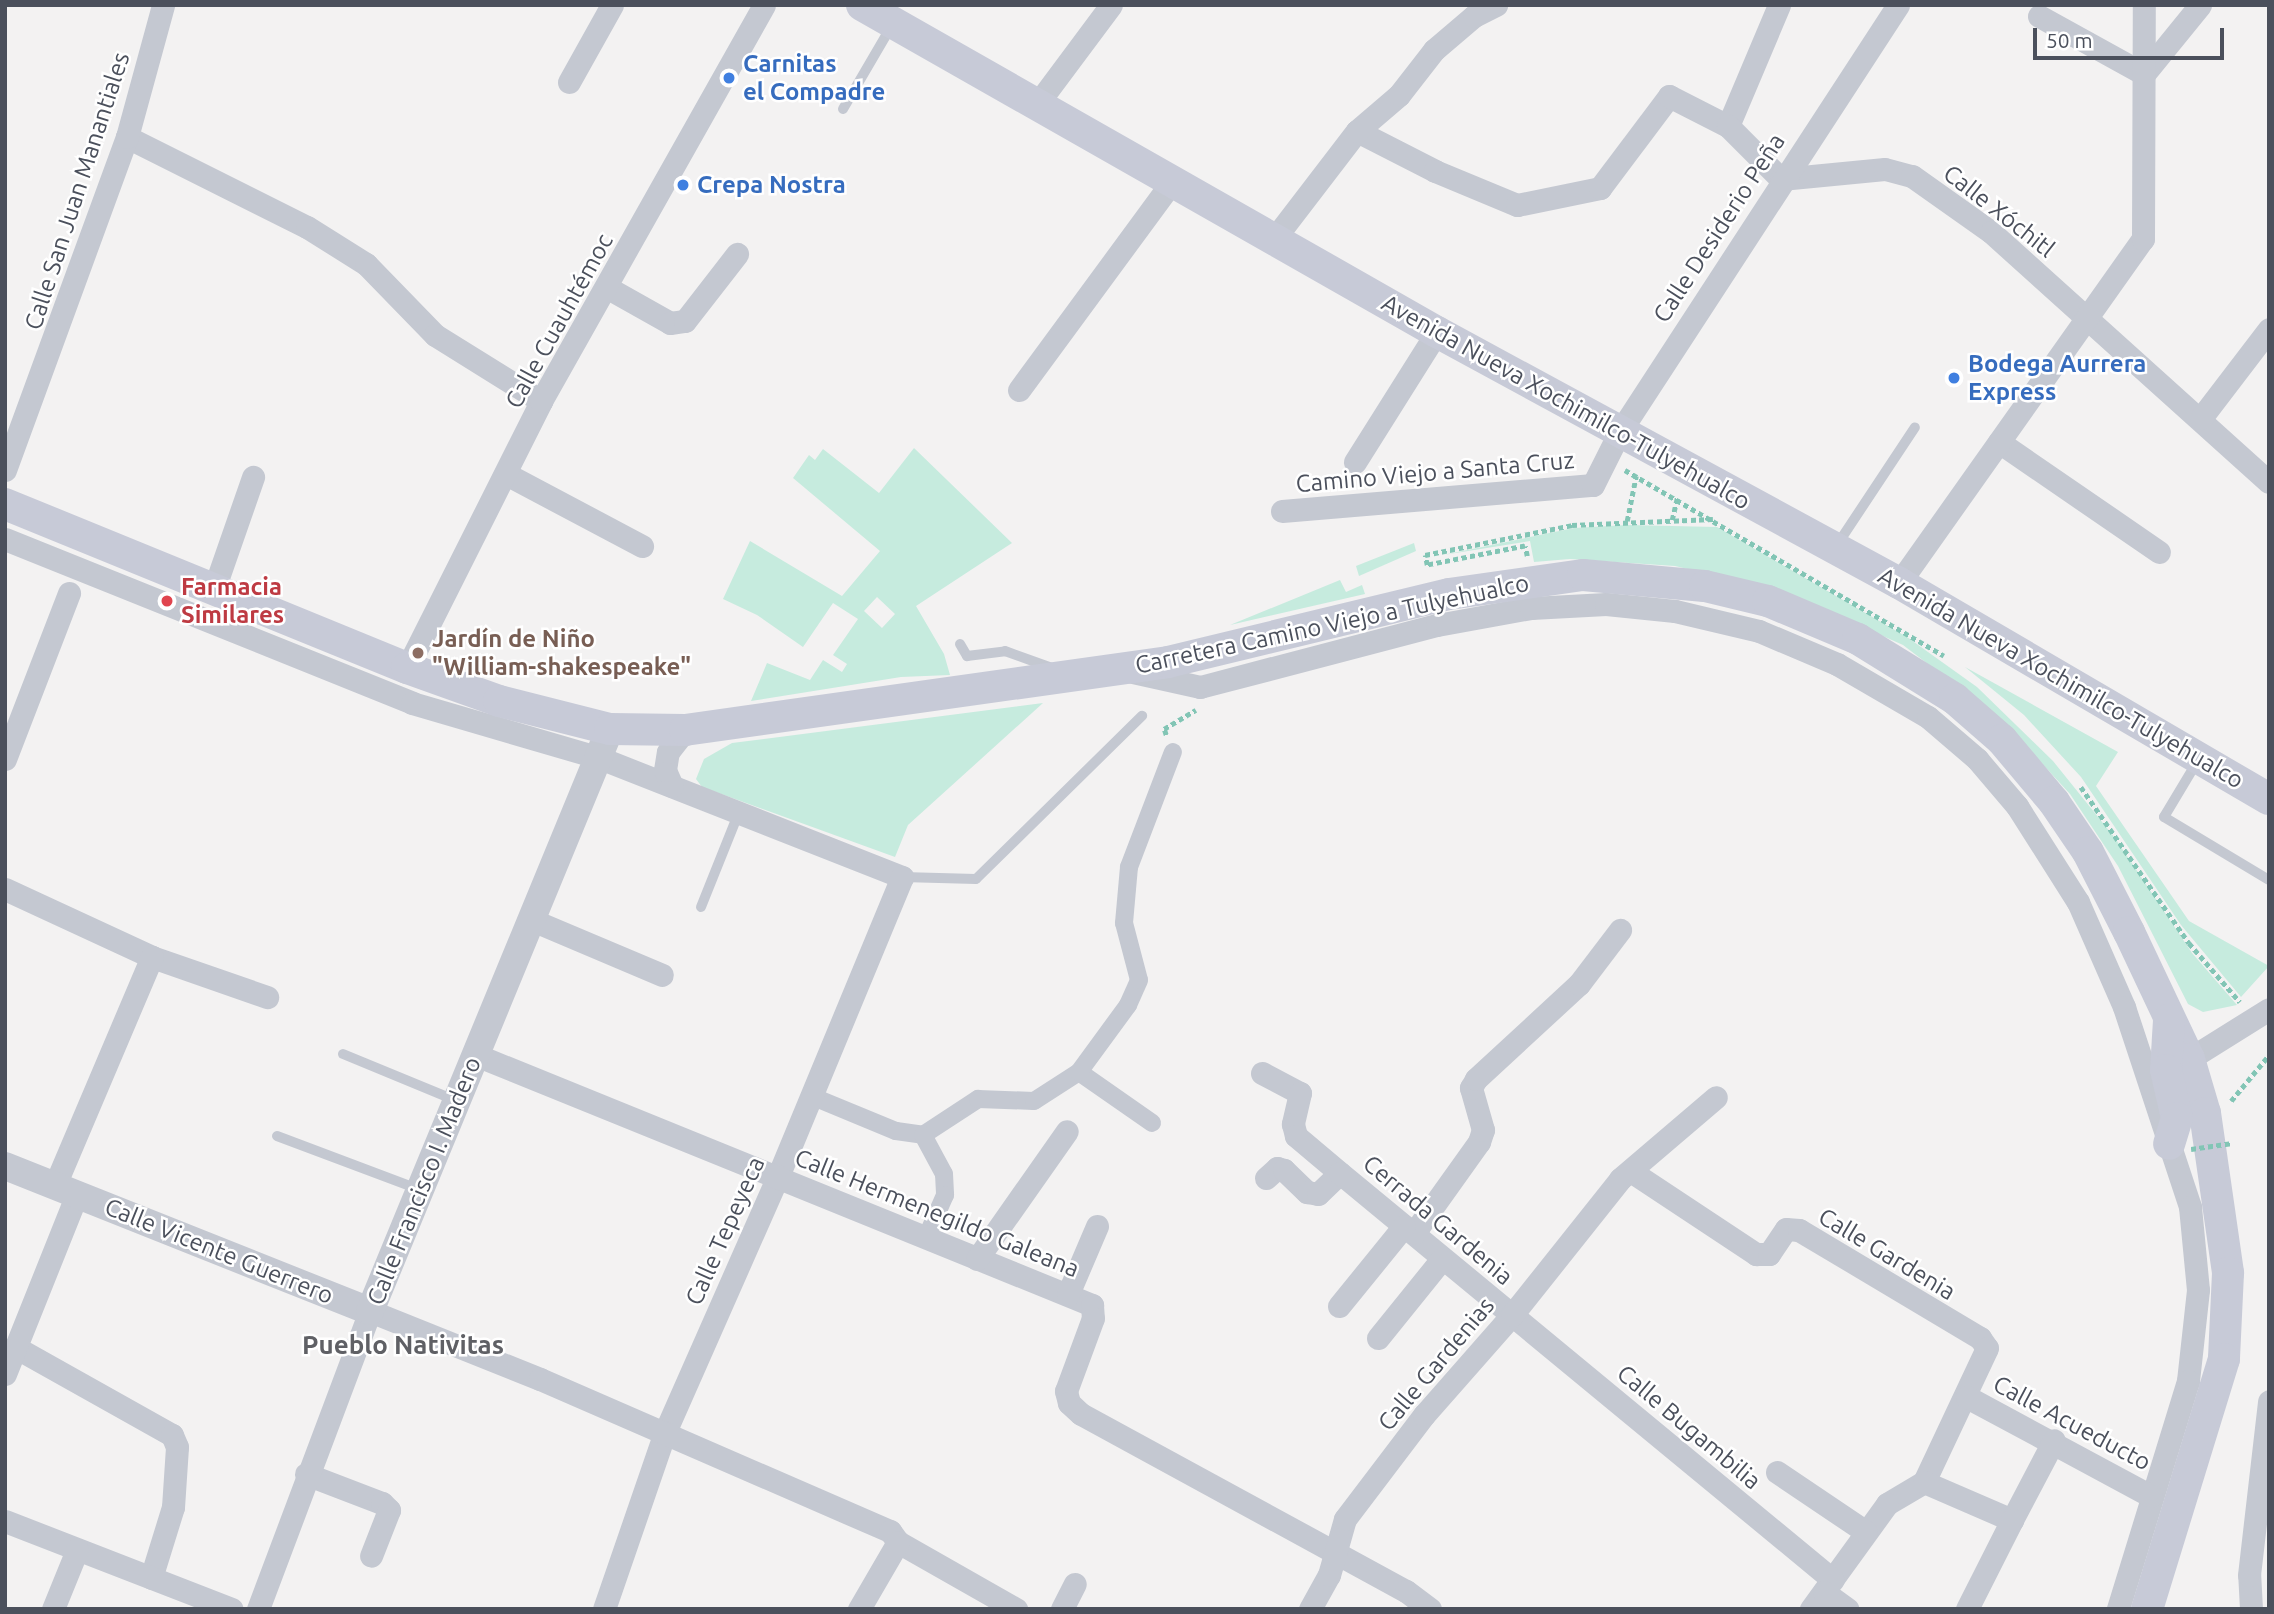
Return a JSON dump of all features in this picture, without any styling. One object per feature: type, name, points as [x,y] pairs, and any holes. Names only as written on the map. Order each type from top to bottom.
[{"type":"main road","name":"Avenida Nueva Xochimilco-Tulyehualco","points":[[862,5],[1437,332],[1612,447],[1728,491],[1835,548],[2269,799]]},
{"type":"main road","name":"Carretera Camino Viejo a Tulyehualco","points":[[5,504],[213,592],[605,744],[685,730],[1121,669],[1217,652],[1449,594],[1583,575],[1705,586],[1768,601],[1817,619],[1895,659],[1955,699],[2002,740],[2054,802],[2088,852],[2189,1059],[2205,1113],[2227,1260],[2224,1359],[2147,1609]]},
{"type":"main road","points":[[2169,1019],[2166,1070],[2177,1118],[2180,1146]]},
{"type":"street","name":"Calle San Juan Manantiales","points":[[5,470],[64,319],[127,137],[163,5]]},
{"type":"street","points":[[569,82],[612,5]]},
{"type":"street","name":"Calle Cuauhtémoc","points":[[407,668],[541,401],[608,288],[764,5]]},
{"type":"street","points":[[1038,103],[1111,5]]},
{"type":"street","points":[[1274,239],[1357,131],[1399,95],[1434,50],[1474,16],[1496,5]]},
{"type":"street","points":[[1728,126],[1779,5]]},
{"type":"street","name":"Calle Desiderio Peña","points":[[1593,485],[1612,447],[1781,179],[1898,5]]},
{"type":"street","points":[[1899,583],[2143,239],[2144,16],[2157,5]]},
{"type":"street","points":[[2144,75],[2200,5]]},
{"type":"street","points":[[2039,16],[2144,75]]},
{"type":"street","points":[[1357,131],[1435,171],[1517,205],[1600,188],[1669,96],[1728,126],[1781,179]]},
{"type":"street","points":[[127,137],[307,228],[366,264],[435,335],[541,401]]},
{"type":"street","name":"Calle Xóchitl","points":[[1781,179],[1885,169],[1912,176],[1991,232],[2087,320],[2201,418],[2269,482]]},
{"type":"street","points":[[1019,390],[1172,182]]},
{"type":"street","points":[[608,288],[670,323],[685,321],[737,254]]},
{"type":"street","points":[[2201,418],[2269,329]]},
{"type":"street","points":[[1355,462],[1437,332]]},
{"type":"street","points":[[1999,442],[2160,552]]},
{"type":"street","points":[[506,474],[642,546]]},
{"type":"street","points":[[213,592],[253,477]]},
{"type":"street","name":"Camino Viejo a Santa Cruz","points":[[1282,511],[1593,485]]},
{"type":"street","points":[[5,539],[412,703],[605,744],[672,786],[902,877]]},
{"type":"street","points":[[79,570],[90,540]]},
{"type":"street","points":[[5,759],[69,593]]},
{"type":"street","points":[[1121,669],[1188,687],[1200,687],[1437,625],[1531,608],[1606,604],[1675,611],[1759,631],[1837,664],[1928,717],[1976,759],[2017,806],[2078,902],[2180,1146],[2190,1207],[2198,1290],[2188,1381],[2128,1568],[2118,1609]]},
{"type":"street","points":[[672,786],[665,770],[668,752],[685,730]]},
{"type":"street","name":"Calle Francisco I. Madero","points":[[258,1609],[306,1474],[370,1311],[605,744]]},
{"type":"street","points":[[811,1096],[896,1131],[923,1135],[978,1099],[1034,1101],[1079,1072],[1128,1005],[1139,981],[1124,923],[1129,867],[1172,752]]},
{"type":"street","name":"Calle Tepeyeca","points":[[604,1609],[665,1432],[778,1176],[902,877]]},
{"type":"street","points":[[5,888],[152,957],[267,997]]},
{"type":"street","points":[[532,920],[662,975]]},
{"type":"street","points":[[1339,1306],[1409,1229],[1479,1142],[1483,1130],[1471,1088],[1476,1079],[1579,984],[1620,930]]},
{"type":"street","points":[[5,1374],[66,1189],[152,957]]},
{"type":"street","points":[[2189,1059],[2269,1009]]},
{"type":"street","name":"Calle Hermenegildo Galeana","points":[[475,1055],[1068,1294],[1094,1310],[1066,1391],[1069,1403],[1430,1609]]},
{"type":"street","points":[[1079,1072],[1152,1123]]},
{"type":"street","points":[[1262,1073],[1300,1093],[1293,1124],[1296,1136],[1340,1173]]},
{"type":"street","name":"Calle Gardenias","points":[[1310,1609],[1329,1575],[1333,1552],[1353,1508],[1424,1415],[1512,1315],[1620,1179],[1632,1172],[1716,1097]]},
{"type":"street","points":[[977,1259],[1067,1131]]},
{"type":"street","points":[[923,1135],[944,1174],[945,1195],[927,1236]]},
{"type":"street","name":"Calle Vicente Guerrero","points":[[5,1166],[665,1432],[894,1537],[1016,1609]]},
{"type":"street","name":"Cerrada Gardenia","points":[[1266,1178],[1277,1168],[1284,1170],[1307,1192],[1318,1194],[1340,1173],[1409,1229],[1441,1260],[1512,1315]]},
{"type":"street","name":"Calle Gardenia","points":[[1632,1172],[1756,1254],[1769,1254],[1786,1229],[1799,1230],[1980,1338],[1987,1348],[1967,1397]]},
{"type":"street","points":[[1068,1294],[1097,1226]]},
{"type":"street","points":[[1378,1338],[1441,1260]]},
{"type":"street","name":"Calle Bugambilia","points":[[1512,1315],[1823,1594],[1847,1609]]},
{"type":"street","points":[[15,1347],[172,1435],[177,1447],[173,1507],[151,1578]]},
{"type":"street","points":[[1823,1594],[1887,1504],[1924,1482],[1967,1397]]},
{"type":"street","name":"Calle Acueducto","points":[[1967,1397],[2054,1440],[2151,1496]]},
{"type":"street","points":[[2250,1609],[2250,1563],[2269,1401]]},
{"type":"street","points":[[1967,1609],[2054,1440]]},
{"type":"street","points":[[1777,1472],[1866,1532]]},
{"type":"street","points":[[306,1474],[382,1503],[389,1510],[371,1556]]},
{"type":"street","points":[[1924,1482],[2012,1520]]},
{"type":"street","points":[[5,1521],[232,1609]]},
{"type":"street","points":[[859,1609],[894,1537]]},
{"type":"street","points":[[54,1609],[77,1550]]},
{"type":"street","points":[[1062,1609],[1075,1584]]},
{"type":"lane","points":[[843,108],[893,22]]},
{"type":"lane","points":[[1835,548],[1915,427]]},
{"type":"lane","points":[[960,644],[967,656],[1005,652],[1071,675]]},
{"type":"lane","points":[[902,877],[976,878],[1142,716]]},
{"type":"lane","points":[[2200,758],[2164,817],[2269,880]]},
{"type":"lane","points":[[701,907],[739,812]]},
{"type":"lane","points":[[343,1054],[457,1101]]},
{"type":"lane","points":[[277,1136],[421,1190]]},
{"type":"path","points":[[1612,447],[1636,476],[1917,636]]},
{"type":"path","points":[[1627,521],[1636,476]]},
{"type":"path","points":[[1713,519],[1728,491]]},
{"type":"path","points":[[1672,520],[1676,498]]},
{"type":"path","points":[[1427,565],[1425,555],[1572,525],[1713,519]]},
{"type":"path","points":[[1172,752],[1164,729],[1197,709],[1188,687]]},
{"type":"path","points":[[2234,1092],[2269,1055]]},
{"type":"path","points":[[2180,1146],[2233,1143]]},
{"type":"green space","points":[[914,448],[1012,543],[916,606],[944,654],[950,675],[901,677],[751,701],[767,663],[810,680],[823,660],[842,672],[847,664],[833,655],[858,619],[833,603],[803,647],[757,615],[723,599],[750,541],[842,596],[880,551],[793,478],[809,455],[815,460],[823,449],[879,493]],"holes":[[[877,597],[895,614],[882,628],[864,611]]]},
{"type":"green space","points":[[1627,525],[1717,527],[1907,637],[1977,687],[2053,761],[2115,838],[2192,953],[2237,1005],[2203,1012],[2188,1004],[2118,866],[2070,794],[2004,722],[1903,645],[1782,591],[1675,566],[1570,559],[1534,562],[1530,541],[1443,555],[1574,528]]},
{"type":"green space","points":[[1414,543],[1416,551],[1359,576],[1356,566]]},
{"type":"green space","points":[[1340,580],[1346,592],[1362,585],[1365,594],[1230,625]]},
{"type":"green space","points":[[1965,667],[2118,752],[2096,786],[2189,921],[2269,966],[2241,997],[2181,925],[2081,777],[2024,715]]},
{"type":"green space","points":[[1043,703],[908,825],[895,857],[702,787],[696,779],[704,759],[732,743]]},
{"type":"place","name":"Carnitas el Compadre","points":[[729,78]]},
{"type":"place","name":"Crepa Nostra","points":[[683,185]]},
{"type":"place","name":"Bodega Aurrera Express","points":[[1954,378]]},
{"type":"place","name":"Farmacia Similares","points":[[167,601]]},
{"type":"place","name":"Jardín de Niño \"William-shakespeake\"","points":[[418,653]]},
{"type":"district","name":"Pueblo Nativitas","points":[[403,1345]]}]
